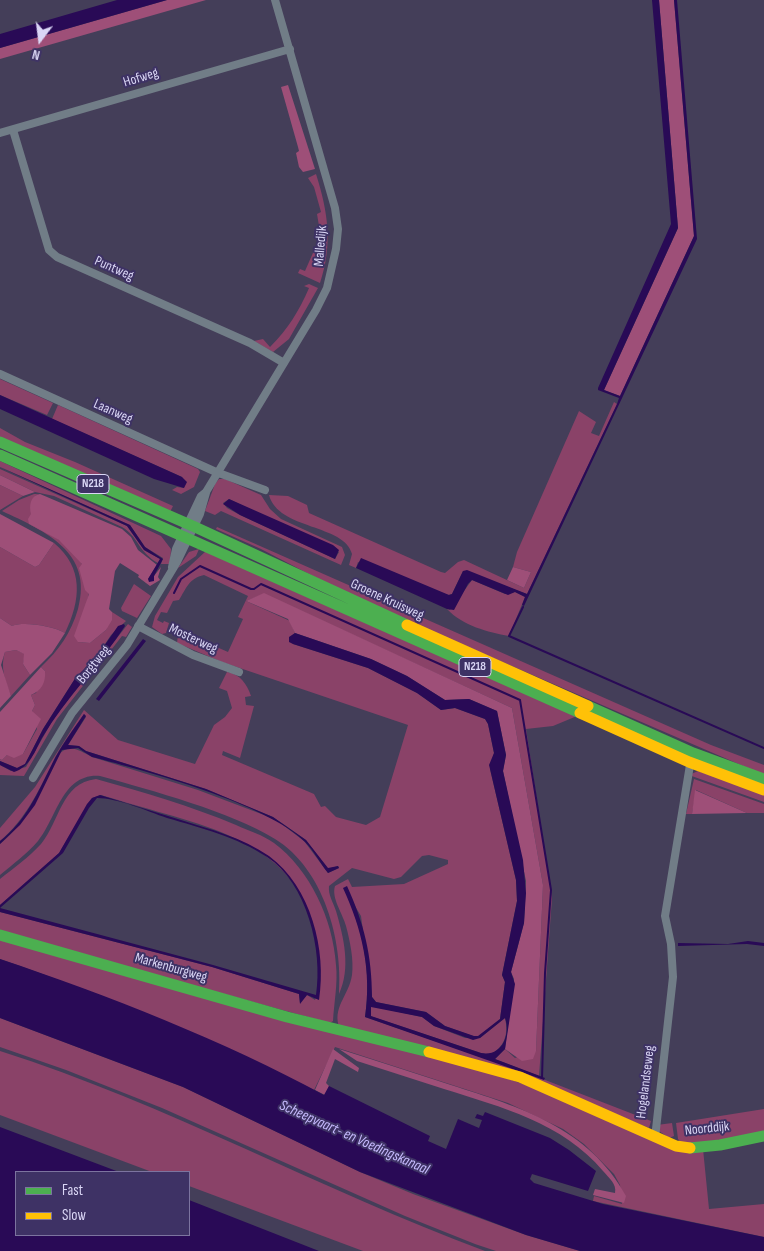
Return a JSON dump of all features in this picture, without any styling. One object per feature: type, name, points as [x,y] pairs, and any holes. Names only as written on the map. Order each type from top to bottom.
[{"type":"main road","name":"Groene Kruisweg","points":[[0,442],[191,525],[691,758],[764,779]]},
{"type":"main road","name":"Groene Kruisweg","points":[[0,455],[185,539],[764,790]]},
{"type":"main road","name":"Markenburgweg","points":[[0,935],[334,1029]]},
{"type":"main road","name":"Hogelandseweg","points":[[334,1029],[468,1062],[520,1078],[655,1138]]},
{"type":"main road","name":"Noorddijk","points":[[655,1138],[685,1148],[764,1136]]},
{"type":"street","name":"Malledijk","points":[[185,539],[202,496],[284,364],[327,288],[333,269],[338,229],[334,208],[275,0]]},
{"type":"street","name":"Hofweg","points":[[0,133],[290,49]]},
{"type":"street","name":"Puntweg","points":[[13,130],[49,250],[57,257],[250,343],[284,364]]},
{"type":"street","name":"Laanweg","points":[[0,374],[216,472]]},
{"type":"street","points":[[216,472],[265,490]]},
{"type":"street","name":"Borgtweg","points":[[34,778],[72,713],[107,671],[138,626],[172,568],[185,539]]},
{"type":"street","name":"Mosterweg","points":[[138,626],[186,652],[239,672]]},
{"type":"street","name":"Hogelandseweg","points":[[655,1138],[674,977],[671,944],[664,916],[691,758]]},
{"type":"shaded area","points":[[167,0],[206,0],[0,59],[0,48]]},
{"type":"shaded area","points":[[659,0],[674,0],[694,236],[620,396],[604,390],[678,228]]},
{"type":"shaded area","points":[[288,85],[315,169],[303,172],[299,167],[296,153],[299,151],[281,87]]},
{"type":"shaded area","points":[[316,174],[324,202],[328,241],[327,255],[320,283],[298,273],[300,269],[305,271],[320,237],[316,234],[319,226],[317,214],[321,212],[314,187],[308,178]]},
{"type":"shaded area","points":[[309,284],[318,288],[289,339],[273,352],[254,341],[263,339],[270,347],[292,319],[309,288],[304,286]]},
{"type":"shaded area","points":[[0,379],[53,403],[47,415],[0,395]]},
{"type":"shaded area","points":[[614,402],[617,404],[527,594],[463,571],[452,594],[448,595],[358,562],[356,568],[349,565],[352,554],[347,544],[325,531],[285,515],[275,506],[269,495],[288,496],[307,505],[309,513],[441,572],[445,573],[458,562],[464,560],[524,588],[531,572],[513,567],[517,552],[579,411],[596,422],[591,433],[599,436]]},
{"type":"shaded area","points":[[58,405],[198,469],[200,472],[194,487],[181,494],[172,490],[177,487],[184,488],[182,477],[52,419]]},
{"type":"shaded area","points":[[0,428],[25,442],[173,506],[170,512],[0,439]]},
{"type":"shaded area","points":[[0,461],[161,536],[171,549],[170,564],[161,564],[163,558],[145,547],[130,525],[0,467]]},
{"type":"shaded area","points":[[0,469],[127,526],[144,550],[160,559],[158,563],[146,554],[132,535],[122,527],[54,496],[35,492],[0,475]]},
{"type":"shaded area","points":[[0,475],[35,492],[23,496],[0,485]]},
{"type":"shaded area","points":[[219,479],[225,479],[261,495],[270,509],[281,519],[342,547],[345,555],[341,565],[221,511],[215,515],[205,511],[215,484]],"holes":[[[229,499],[339,552],[335,559],[240,515],[227,508],[223,503]]]},
{"type":"shaded area","points":[[0,485],[23,496],[0,510]]},
{"type":"shaded area","points":[[34,494],[40,494],[36,495],[29,524],[66,545],[78,557],[83,567],[84,580],[89,593],[78,642],[90,643],[106,630],[112,612],[126,621],[111,635],[95,659],[76,677],[43,729],[25,764],[17,768],[0,761],[0,759],[2,760],[7,755],[23,754],[37,729],[32,711],[35,705],[31,695],[36,693],[45,671],[41,667],[59,648],[72,626],[78,609],[81,589],[79,572],[72,558],[62,546],[34,527],[2,511],[19,500]]},
{"type":"shaded area","points":[[40,494],[122,529],[131,537],[138,550],[157,565],[148,579],[154,581],[154,576],[161,567],[158,577],[160,580],[150,586],[138,577],[139,575],[120,563],[115,571],[109,609],[112,612],[112,620],[106,630],[90,643],[78,642],[74,636],[89,594],[85,590],[79,568],[82,564],[59,540],[29,524],[31,502],[34,497]]},
{"type":"shaded area","points":[[0,514],[54,543],[39,565],[35,567],[0,547]]},
{"type":"shaded area","points":[[217,527],[711,745],[764,765],[764,775],[357,599],[261,549],[216,529]]},
{"type":"shaded area","points":[[54,543],[71,563],[77,585],[74,609],[65,633],[54,628],[39,625],[24,624],[12,626],[0,618],[0,547],[35,567],[39,565]]},
{"type":"shaded area","points":[[199,549],[196,556],[178,568],[189,552]]},
{"type":"shaded area","points":[[206,551],[577,716],[553,726],[526,729],[552,898],[539,1076],[495,1059],[505,1049],[515,1058],[536,1051],[543,885],[512,708],[264,594],[246,601],[290,621],[295,633],[289,638],[293,644],[368,668],[417,693],[441,710],[455,708],[485,719],[488,724],[494,753],[490,769],[516,880],[517,901],[502,975],[505,982],[500,1019],[478,1037],[445,1026],[426,1012],[376,1002],[372,997],[361,916],[344,888],[356,919],[364,951],[367,983],[365,1017],[522,1071],[651,1121],[649,1128],[543,1084],[340,1029],[338,1022],[339,1008],[350,982],[352,963],[346,926],[335,896],[335,886],[348,879],[352,887],[404,884],[448,864],[448,860],[429,855],[422,856],[401,877],[394,879],[352,868],[329,886],[342,932],[345,953],[345,974],[339,994],[338,952],[327,908],[318,887],[306,868],[292,852],[275,839],[236,819],[167,795],[100,776],[87,777],[69,789],[38,841],[25,855],[0,875],[0,844],[27,814],[58,756],[66,749],[79,750],[92,757],[198,790],[264,815],[279,822],[304,841],[328,873],[339,868],[338,866],[328,869],[306,840],[273,817],[206,789],[86,751],[79,746],[68,745],[86,717],[84,714],[59,751],[24,815],[0,841],[0,828],[35,787],[84,710],[118,740],[195,764],[214,725],[225,717],[232,708],[227,691],[219,688],[227,672],[236,675],[242,680],[251,696],[245,697],[246,705],[254,706],[240,758],[223,751],[222,755],[314,794],[321,807],[325,806],[336,817],[366,825],[380,817],[408,725],[222,662],[177,643],[178,635],[210,650],[212,645],[228,652],[243,619],[238,617],[248,596],[204,575],[191,581],[179,600],[173,601],[167,613],[161,612],[157,620],[169,623],[166,633],[162,634],[152,627],[155,616],[178,577]]},
{"type":"shaded area","points":[[513,567],[531,572],[524,588],[507,580]]},
{"type":"shaded area","points":[[472,580],[505,594],[515,592],[525,597],[509,636],[468,624],[447,609],[450,610]]},
{"type":"shaded area","points":[[134,584],[151,596],[137,618],[122,611],[121,608]]},
{"type":"shaded area","points":[[264,593],[512,708],[543,885],[536,1051],[533,1059],[522,1061],[505,1049],[514,979],[511,972],[524,923],[526,881],[503,771],[506,755],[497,711],[469,699],[445,700],[407,676],[371,659],[295,633],[288,619],[246,601]]},
{"type":"shaded area","points":[[0,618],[12,626],[23,624],[39,625],[54,628],[65,633],[52,653],[30,675],[23,664],[24,654],[16,650],[5,652],[1,665],[11,696],[0,708]]},
{"type":"shaded area","points":[[128,624],[132,627],[126,637],[122,636],[57,719],[24,776],[0,775],[0,765],[11,771],[26,767],[54,718]]},
{"type":"shaded area","points":[[16,650],[25,654],[23,664],[30,675],[11,696],[4,674],[3,663],[5,652]]},
{"type":"shaded area","points":[[41,667],[45,671],[44,683],[38,691],[31,695],[35,705],[32,711],[41,719],[23,754],[14,758],[7,755],[2,760],[0,759],[0,712]]},
{"type":"shaded area","points":[[698,771],[764,793],[764,802],[689,775]]},
{"type":"shaded area","points":[[96,779],[219,818],[265,838],[287,854],[309,881],[325,913],[330,930],[336,972],[333,1021],[330,1023],[0,933],[0,912],[212,967],[299,994],[300,1003],[307,995],[315,1000],[320,979],[316,944],[307,909],[292,881],[270,859],[244,842],[214,829],[182,819],[101,795],[92,798],[59,853],[0,905],[0,879],[41,844],[68,795],[84,782]]},
{"type":"shaded area","points":[[694,779],[764,804],[764,813],[747,813],[696,790],[692,814],[686,814]]},
{"type":"shaded area","points":[[695,790],[747,813],[692,814]]},
{"type":"shaded area","points":[[0,940],[477,1068],[546,1092],[652,1139],[703,1149],[709,1209],[764,1204],[764,1237],[593,1201],[594,1196],[622,1204],[620,1185],[614,1174],[584,1144],[563,1129],[508,1103],[335,1047],[314,1090],[159,1020],[80,988],[0,959]]},
{"type":"shaded area","points":[[371,1006],[422,1017],[434,1026],[465,1038],[480,1038],[505,1018],[506,1035],[499,1048],[490,1055],[370,1016]]},
{"type":"shaded area","points":[[0,1018],[183,1087],[360,1172],[413,1194],[526,1235],[580,1251],[496,1251],[405,1216],[162,1108],[66,1070],[0,1047]]},
{"type":"shaded area","points":[[333,1049],[359,1068],[358,1072],[335,1059],[326,1083],[329,1086],[325,1095],[315,1090]]},
{"type":"shaded area","points":[[339,1049],[477,1093],[550,1123],[573,1137],[593,1153],[611,1173],[626,1196],[624,1203],[593,1195],[595,1189],[615,1193],[614,1184],[587,1154],[569,1140],[550,1129],[509,1110],[357,1061]]},
{"type":"shaded area","points":[[0,1051],[62,1072],[184,1121],[424,1227],[485,1251],[363,1251],[190,1186],[190,1171],[149,1171],[0,1115]]},
{"type":"shaded area","points":[[764,1109],[764,1135],[683,1145],[678,1139],[676,1123]]},
{"type":"shaded area","points":[[672,1123],[674,1136],[669,1138],[659,1131],[657,1125]]},
{"type":"water","points":[[117,0],[167,0],[0,48],[0,34]]},
{"type":"water","points":[[652,0],[659,0],[678,228],[604,390],[620,396],[694,236],[674,0],[677,0],[697,239],[524,606],[522,605],[525,597],[515,592],[508,595],[472,580],[454,610],[447,609],[356,568],[361,558],[449,595],[452,594],[463,571],[467,570],[527,594],[617,404],[619,398],[598,390],[598,388],[671,224]]},
{"type":"water","points":[[0,395],[182,477],[187,482],[184,488],[154,479],[0,409]]},
{"type":"water","points":[[0,467],[130,525],[145,547],[163,559],[154,576],[154,581],[149,582],[148,579],[160,559],[144,550],[127,526]]},
{"type":"water","points":[[229,499],[333,545],[339,550],[335,559],[240,515],[223,504]]},
{"type":"water","points":[[124,624],[125,626],[105,654],[51,723],[28,762],[20,770],[14,772],[0,765],[0,761],[17,768],[25,764],[43,729],[76,677],[95,659],[118,626]]},
{"type":"water","points":[[295,633],[371,659],[407,676],[445,700],[469,699],[497,711],[506,755],[503,771],[523,860],[526,893],[524,923],[511,972],[515,984],[505,1049],[495,1059],[545,1078],[544,1080],[365,1017],[367,983],[364,951],[350,903],[343,888],[347,886],[366,940],[372,982],[372,997],[376,1002],[426,1012],[445,1026],[474,1036],[478,1036],[500,1019],[505,982],[502,975],[517,901],[516,880],[489,765],[494,753],[488,724],[485,719],[455,708],[441,710],[417,693],[368,668],[293,644],[289,642],[289,637]],"holes":[[[371,1007],[422,1017],[434,1026],[473,1040],[480,1038],[505,1018],[507,1032],[503,1044],[499,1048],[494,1052],[481,1053],[371,1016]]]},
{"type":"water","points":[[143,639],[146,641],[99,701],[96,699]]},
{"type":"water","points":[[84,714],[86,716],[68,745],[79,746],[86,751],[206,789],[273,817],[306,840],[328,868],[338,866],[339,868],[328,873],[305,842],[287,828],[236,802],[173,780],[92,757],[78,748],[62,750],[35,805],[20,825],[0,844],[0,841],[17,824],[30,806],[59,751]]},
{"type":"water","points":[[100,795],[132,805],[97,798],[89,808],[63,853],[0,908],[0,905],[59,853],[87,804],[92,798]]},
{"type":"water","points":[[132,805],[237,839],[269,856],[284,869],[296,885],[313,921],[320,961],[321,981],[319,1000],[307,995],[300,1004],[299,994],[212,967],[0,912],[0,908],[213,965],[316,995],[318,977],[317,958],[309,919],[293,883],[281,869],[267,857],[244,844]]},
{"type":"water","points":[[748,941],[764,943],[764,946],[747,944],[678,946],[678,943],[728,944]]},
{"type":"water","name":"Scheepvaart- en Voedingskanaal","points":[[0,959],[165,1020],[247,1056],[324,1095],[329,1086],[430,1136],[428,1141],[446,1149],[458,1119],[479,1128],[482,1120],[475,1118],[477,1114],[483,1116],[485,1112],[550,1138],[596,1171],[588,1191],[532,1174],[530,1179],[534,1183],[603,1204],[764,1237],[764,1251],[580,1251],[526,1235],[360,1172],[183,1087],[0,1018]]},
{"type":"water","points":[[0,1127],[116,1171],[15,1171],[15,1236],[190,1236],[190,1200],[319,1251],[0,1251]]},
{"type":"waterway","points":[[174,593],[181,579],[200,566],[251,589],[261,584],[520,700],[551,890],[545,973],[542,1078]]},
{"type":"waterway","points":[[523,607],[509,636],[764,748]]},
{"type":"traffic: fast","points":[[0,442],[195,527],[407,625]]},
{"type":"traffic: fast","points":[[0,455],[580,713]]},
{"type":"traffic: fast","points":[[588,706],[693,753],[764,779]]},
{"type":"traffic: fast","points":[[0,935],[287,1017],[429,1052]]},
{"type":"traffic: fast","points":[[690,1148],[720,1145],[764,1136]]},
{"type":"traffic: slow","points":[[407,625],[588,706]]},
{"type":"traffic: slow","points":[[580,713],[689,762],[764,790]]},
{"type":"traffic: slow","points":[[429,1052],[520,1077],[676,1146],[690,1148]]}]
